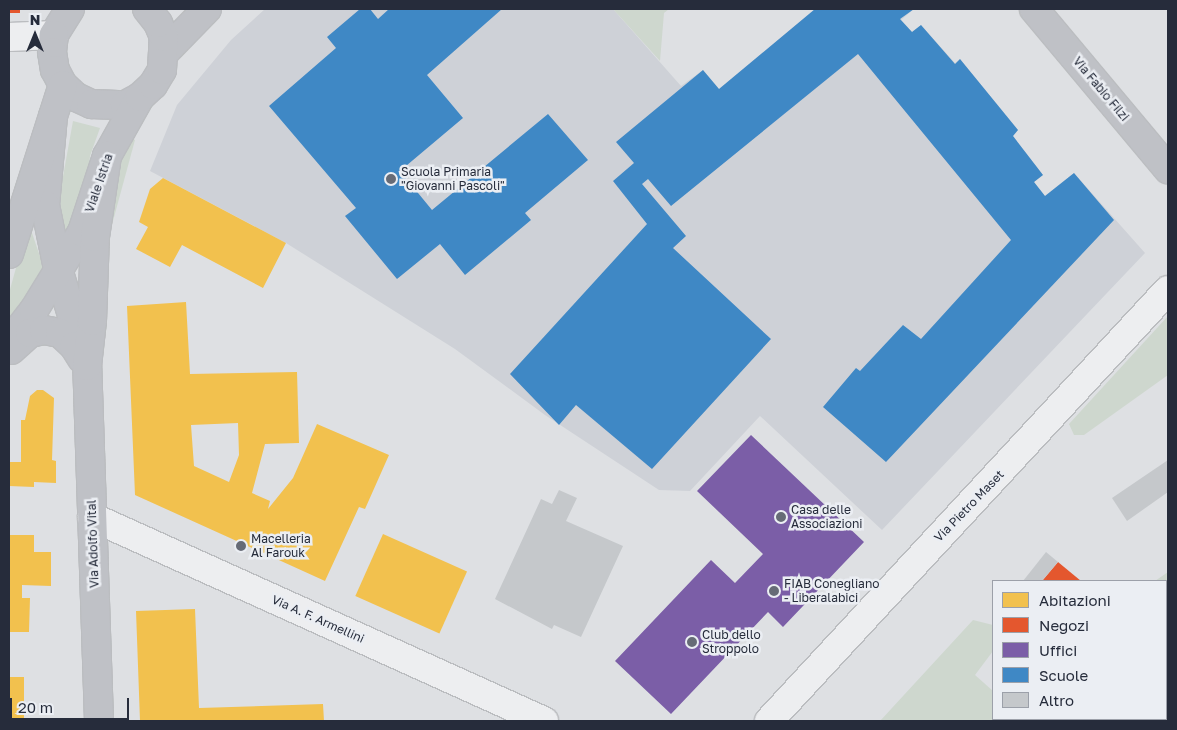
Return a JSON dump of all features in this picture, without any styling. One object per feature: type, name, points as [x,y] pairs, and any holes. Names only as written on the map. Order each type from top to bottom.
[{"type":"street","points":[[147,9],[158,22],[165,52]]},
{"type":"street","name":"Viale Istria","points":[[9,342],[34,310],[82,232],[107,156],[140,97],[153,85],[165,52],[207,9]]},
{"type":"street","name":"Via Fabio Filzi","points":[[1034,9],[1168,169]]},
{"type":"street","points":[[9,37],[60,19]]},
{"type":"street","points":[[60,19],[52,52],[55,70],[63,85],[76,97],[91,104],[125,105],[140,97]]},
{"type":"street","points":[[9,254],[63,85]]},
{"type":"street","points":[[53,116],[45,205],[58,269]]},
{"type":"street","name":"Via Adolfo Vital","points":[[99,721],[87,366],[92,322],[95,237],[107,156]]},
{"type":"street","name":"Via Adolfo Vital","points":[[58,269],[87,366]]},
{"type":"street","name":"Via Pietro Maset","points":[[769,721],[1168,290]]},
{"type":"street","points":[[9,352],[30,333],[44,330],[60,333],[87,366]]},
{"type":"street","name":"Via A. F. Armellini","points":[[92,517],[544,721]]},
{"type":"shaded area","points":[[265,9],[613,9],[681,86],[703,70],[719,89],[815,9],[914,9],[901,20],[912,32],[921,25],[955,63],[960,59],[1018,130],[1013,136],[1043,175],[1034,182],[1045,196],[1074,173],[1145,253],[882,530],[760,416],[690,491],[659,490],[545,415],[455,349],[286,243],[150,171],[177,105],[231,40]]},
{"type":"shaded area","points":[[613,9],[669,9],[664,13],[660,61]]},
{"type":"shaded area","points":[[73,121],[100,128],[90,156],[88,178],[78,216],[62,238],[60,193]]},
{"type":"shaded area","points":[[132,138],[135,140],[110,232],[106,224],[117,161]]},
{"type":"shaded area","points":[[31,230],[45,271],[9,329],[9,293],[26,232]]},
{"type":"shaded area","points":[[1168,316],[1168,375],[1084,435],[1074,435],[1069,424]]},
{"type":"shaded area","points":[[1168,572],[1168,721],[880,721],[973,620],[992,625],[992,652],[975,675],[992,690],[992,720],[1167,720],[1167,580],[1156,580]]},
{"type":"building: Abitazioni","points":[[163,178],[286,243],[263,288],[182,245],[170,267],[136,249],[148,227],[139,222],[150,189]]},
{"type":"building: Abitazioni","points":[[186,302],[190,374],[297,372],[299,443],[265,444],[252,493],[270,501],[268,509],[293,478],[317,424],[389,455],[365,509],[359,507],[325,581],[135,495],[127,306]],"holes":[[[238,423],[239,455],[229,482],[194,466],[191,425]]]},
{"type":"building: Abitazioni","points":[[37,390],[43,390],[54,398],[52,460],[56,461],[56,483],[34,482],[34,487],[9,486],[9,462],[21,462],[21,420],[25,420],[30,396]]},
{"type":"building: Abitazioni","points":[[383,534],[467,571],[439,634],[355,596]]},
{"type":"building: Abitazioni","points":[[9,535],[34,535],[34,552],[51,552],[51,586],[22,585],[22,598],[30,598],[29,632],[9,632]]},
{"type":"building: Abitazioni","points":[[195,609],[199,708],[323,704],[324,721],[140,721],[136,611]]},
{"type":"building: Abitazioni","points":[[9,677],[24,677],[24,721],[9,721]]},
{"type":"building: Negozi","points":[[9,9],[20,9],[20,13],[9,13]]},
{"type":"building: Negozi","points":[[1058,562],[1080,580],[1043,580]]},
{"type":"building: Uffici","points":[[751,435],[864,542],[783,627],[768,612],[671,714],[615,661],[711,560],[735,583],[763,554],[697,491]]},
{"type":"building: Scuole","points":[[360,9],[370,9],[378,19],[389,9],[502,9],[427,75],[463,118],[400,171],[432,210],[548,114],[588,160],[525,213],[531,220],[465,275],[440,244],[397,279],[345,216],[356,208],[269,106],[336,48],[327,37]]},
{"type":"building: Scuole","points":[[815,9],[914,9],[900,19],[912,32],[921,25],[955,64],[960,59],[1018,130],[1013,136],[1043,175],[1034,182],[1045,196],[1074,173],[1114,220],[886,462],[823,407],[856,368],[860,371],[903,325],[921,339],[1011,240],[858,54],[671,206],[648,179],[642,184],[686,236],[673,248],[771,339],[652,469],[576,405],[559,425],[510,374],[647,224],[613,181],[634,163],[616,142],[703,70],[719,89]]},
{"type":"building: Altro","points":[[1168,460],[1168,492],[1127,521],[1112,498]]},
{"type":"building: Altro","points":[[559,490],[577,498],[566,521],[623,546],[581,637],[554,625],[552,629],[495,599],[541,499],[552,504]]},
{"type":"building: Altro","points":[[1046,552],[1058,562],[1043,580],[1024,580]]},
{"type":"place","name":"Scuola Primaria \"Giovanni Pascoli\"","points":[[391,179]]},
{"type":"place","name":"Casa delle Associazioni","points":[[781,517]]},
{"type":"place","name":"Macelleria Al Farouk","points":[[241,546]]},
{"type":"place","name":"FIAB Conegliano - Liberalabici","points":[[774,591]]},
{"type":"place","name":"Club dello Stroppolo","points":[[692,642]]}]
